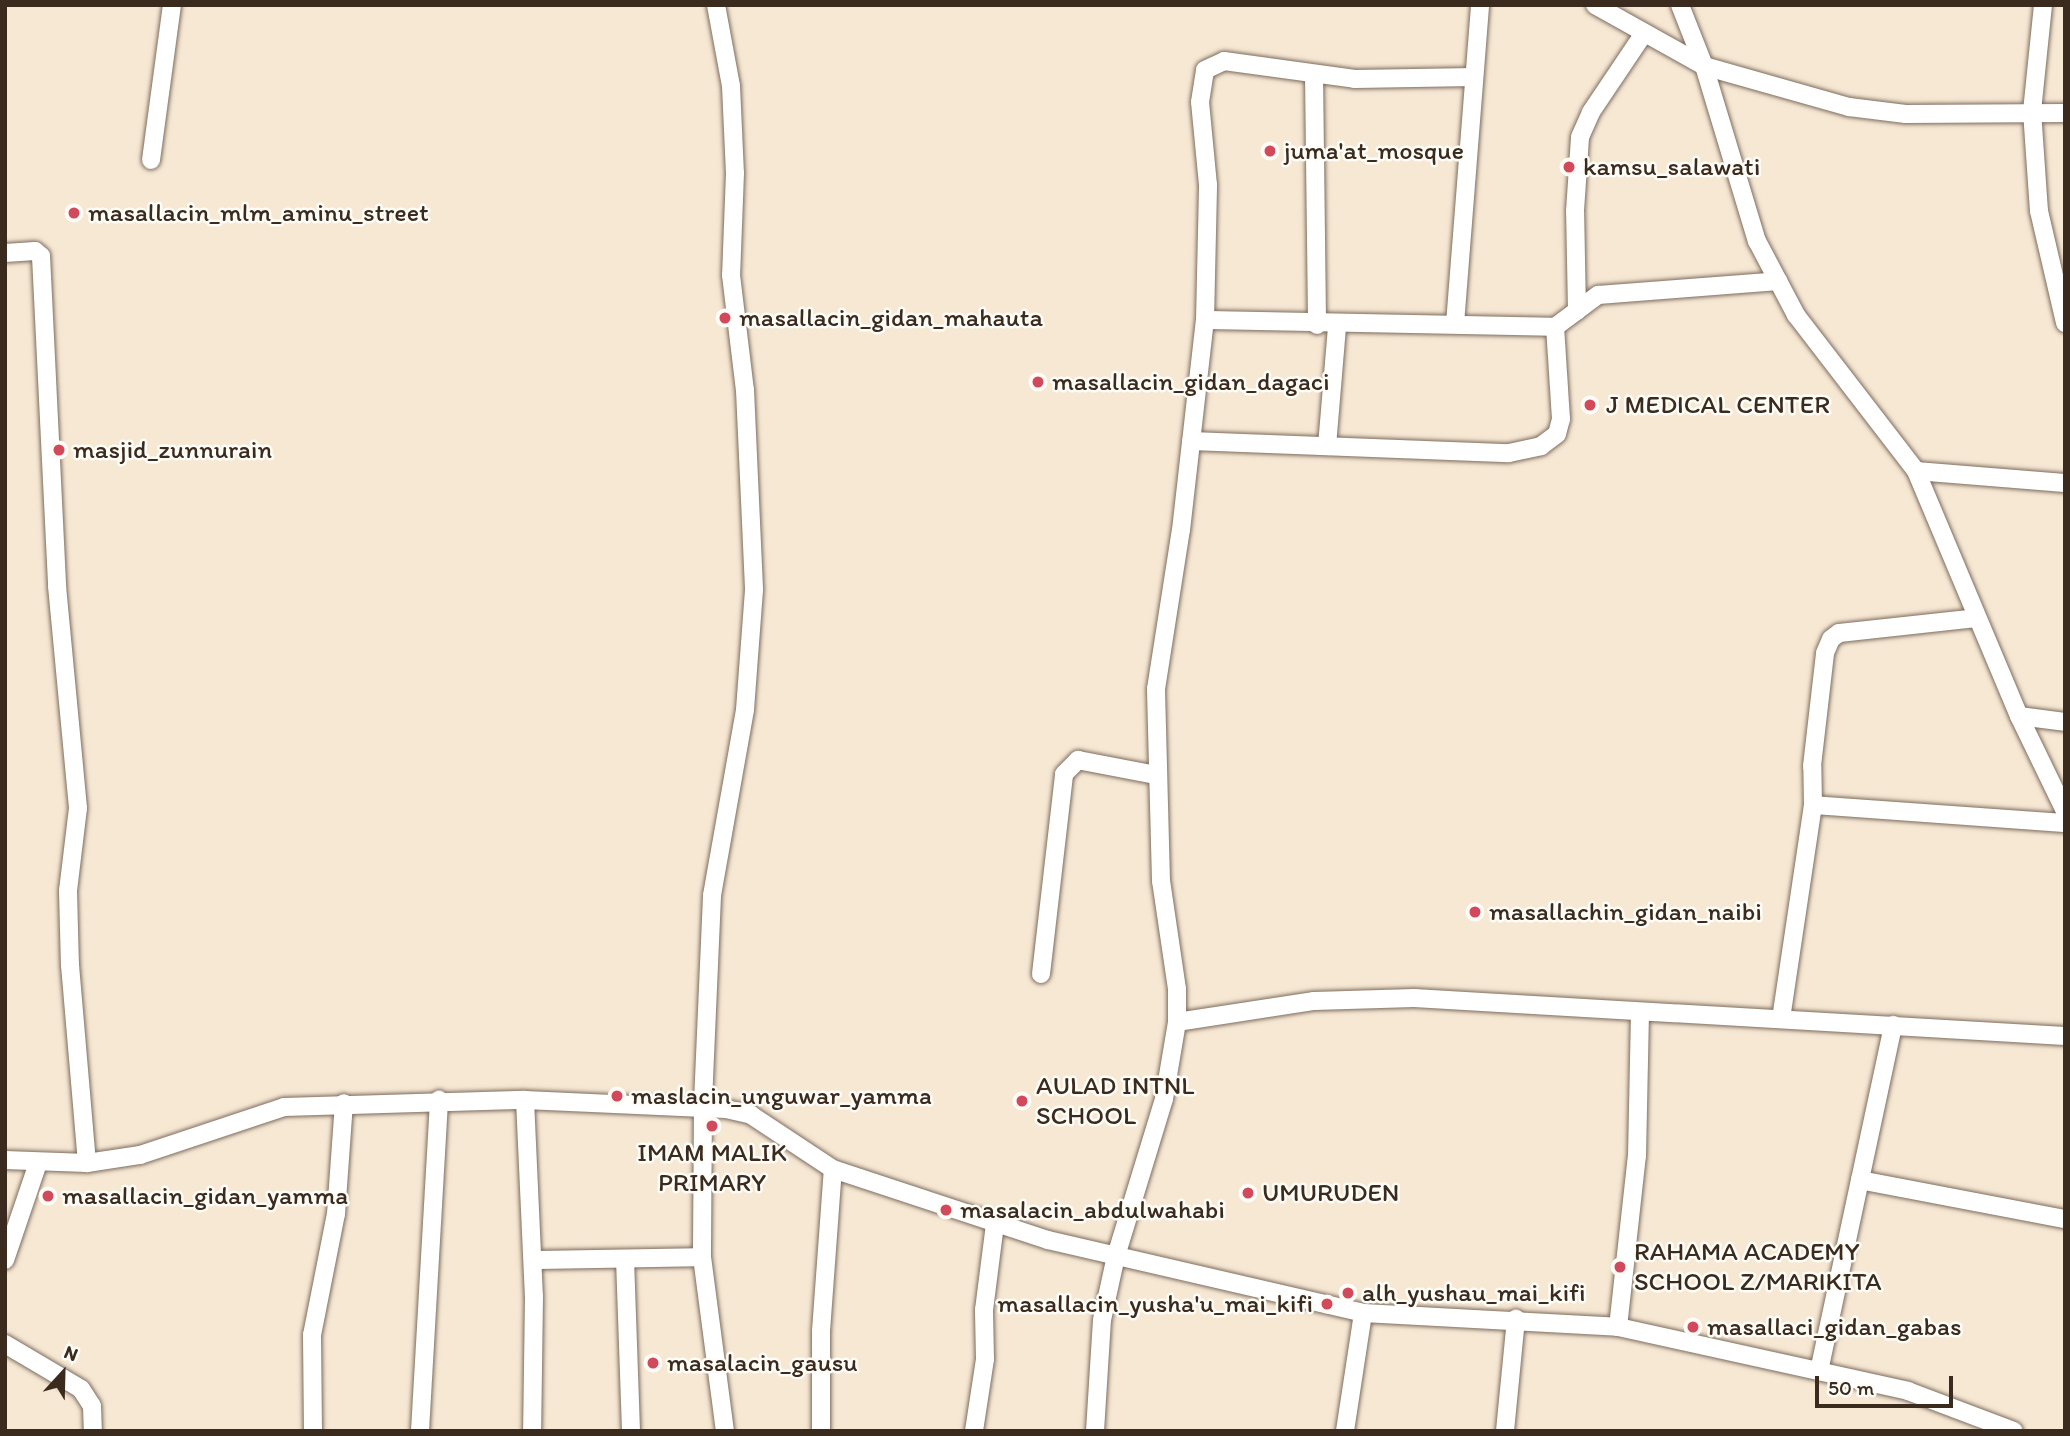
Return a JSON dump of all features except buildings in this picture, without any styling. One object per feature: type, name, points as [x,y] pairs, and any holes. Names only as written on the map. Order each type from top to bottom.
[{"type":"street","points":[[151,160],[172,5]]},
{"type":"street","points":[[716,5],[731,86],[735,173],[731,275],[745,390],[754,590],[745,710],[712,896],[703,1106],[702,1257],[725,1431]]},
{"type":"street","points":[[1455,324],[1480,5]]},
{"type":"street","points":[[1595,5],[1704,65],[1849,107],[1906,114],[2032,111],[2065,113]]},
{"type":"street","points":[[1680,5],[1704,65],[1757,241],[1796,315],[1916,471],[1933,503],[1976,618],[2065,811]]},
{"type":"street","points":[[2043,5],[2032,111],[2039,211],[2065,323]]},
{"type":"street","points":[[1577,311],[1575,211],[1580,137],[1644,33]]},
{"type":"street","points":[[1094,1431],[1102,1320],[1116,1256],[1164,1099],[1177,1022],[1177,989],[1161,881],[1156,775],[1156,689],[1205,320],[1208,185],[1200,102],[1205,70],[1224,61],[1314,74],[1474,77]]},
{"type":"street","points":[[1314,74],[1317,325]]},
{"type":"street","points":[[5,253],[35,251],[41,256],[57,586],[78,808],[68,891],[70,965],[87,1163]]},
{"type":"street","points":[[1205,320],[1337,326],[1455,324],[1555,327],[1598,295],[1778,281]]},
{"type":"street","points":[[1327,446],[1337,326]]},
{"type":"street","points":[[1191,441],[1509,453],[1541,446],[1557,434],[1561,419],[1555,327]]},
{"type":"street","points":[[1916,471],[2065,483]]},
{"type":"street","points":[[1781,1019],[1813,805],[1812,765],[1825,653],[1831,639],[1839,633],[1976,618]]},
{"type":"street","points":[[2019,716],[2065,722]]},
{"type":"street","points":[[1041,974],[1064,774],[1078,760],[1156,775]]},
{"type":"street","points":[[1813,805],[2065,823]]},
{"type":"street","points":[[1177,1022],[1314,1001],[1414,998],[2065,1036]]},
{"type":"street","points":[[1618,1327],[1637,1156],[1640,1013]]},
{"type":"street","points":[[1819,1371],[1893,1025]]},
{"type":"street","points":[[420,1431],[439,1100]]},
{"type":"street","points":[[5,1160],[87,1163],[140,1155],[284,1107],[439,1100],[703,1106],[751,1115],[833,1169],[995,1224],[1116,1256],[1363,1313],[1516,1319],[1618,1327],[1908,1391],[2014,1431]]},
{"type":"street","points":[[525,1100],[533,1260],[532,1431]]},
{"type":"street","points":[[313,1431],[312,1335],[336,1214],[344,1103]]},
{"type":"street","points":[[5,1260],[38,1163]]},
{"type":"street","points":[[821,1431],[821,1331],[833,1169]]},
{"type":"street","points":[[1860,1180],[2065,1219]]},
{"type":"street","points":[[974,1431],[985,1359],[984,1310],[995,1224]]},
{"type":"street","points":[[533,1260],[702,1257]]},
{"type":"street","points":[[625,1259],[631,1431]]},
{"type":"street","points":[[1345,1431],[1363,1313]]},
{"type":"street","points":[[1505,1431],[1516,1319]]},
{"type":"street","points":[[5,1344],[81,1389],[92,1406],[93,1431]]},
{"type":"place","name":"juma'at_mosque","points":[[1270,151]]},
{"type":"place","name":"kamsu_salawati","points":[[1569,167]]},
{"type":"place","name":"masallacin_mlm_aminu_street","points":[[74,213]]},
{"type":"place","name":"masallacin_gidan_mahauta","points":[[725,318]]},
{"type":"place","name":"masallacin_gidan_dagaci","points":[[1038,382]]},
{"type":"place","name":"J MEDICAL CENTER","points":[[1590,405]]},
{"type":"place","name":"masjid_zunnurain","points":[[59,450]]},
{"type":"place","name":"masallachin_gidan_naibi","points":[[1475,912]]},
{"type":"place","name":"maslacin_unguwar_yamma","points":[[617,1096]]},
{"type":"place","name":"AULAD INTNL SCHOOL","points":[[1022,1101]]},
{"type":"place","name":"IMAM MALIK PRIMARY","points":[[712,1126]]},
{"type":"place","name":"UMURUDEN","points":[[1248,1193]]},
{"type":"place","name":"masallacin_gidan_yamma","points":[[48,1196]]},
{"type":"place","name":"masalacin_abdulwahabi","points":[[946,1210]]},
{"type":"place","name":"RAHAMA ACADEMY SCHOOL Z/MARIKITA","points":[[1620,1267]]},
{"type":"place","name":"alh_yushau_mai_kifi","points":[[1348,1293]]},
{"type":"place","name":"masallacin_yusha'u_mai_kifi","points":[[1327,1304]]},
{"type":"place","name":"masallaci_gidan_gabas","points":[[1693,1327]]},
{"type":"place","name":"masalacin_gausu","points":[[653,1363]]}]
